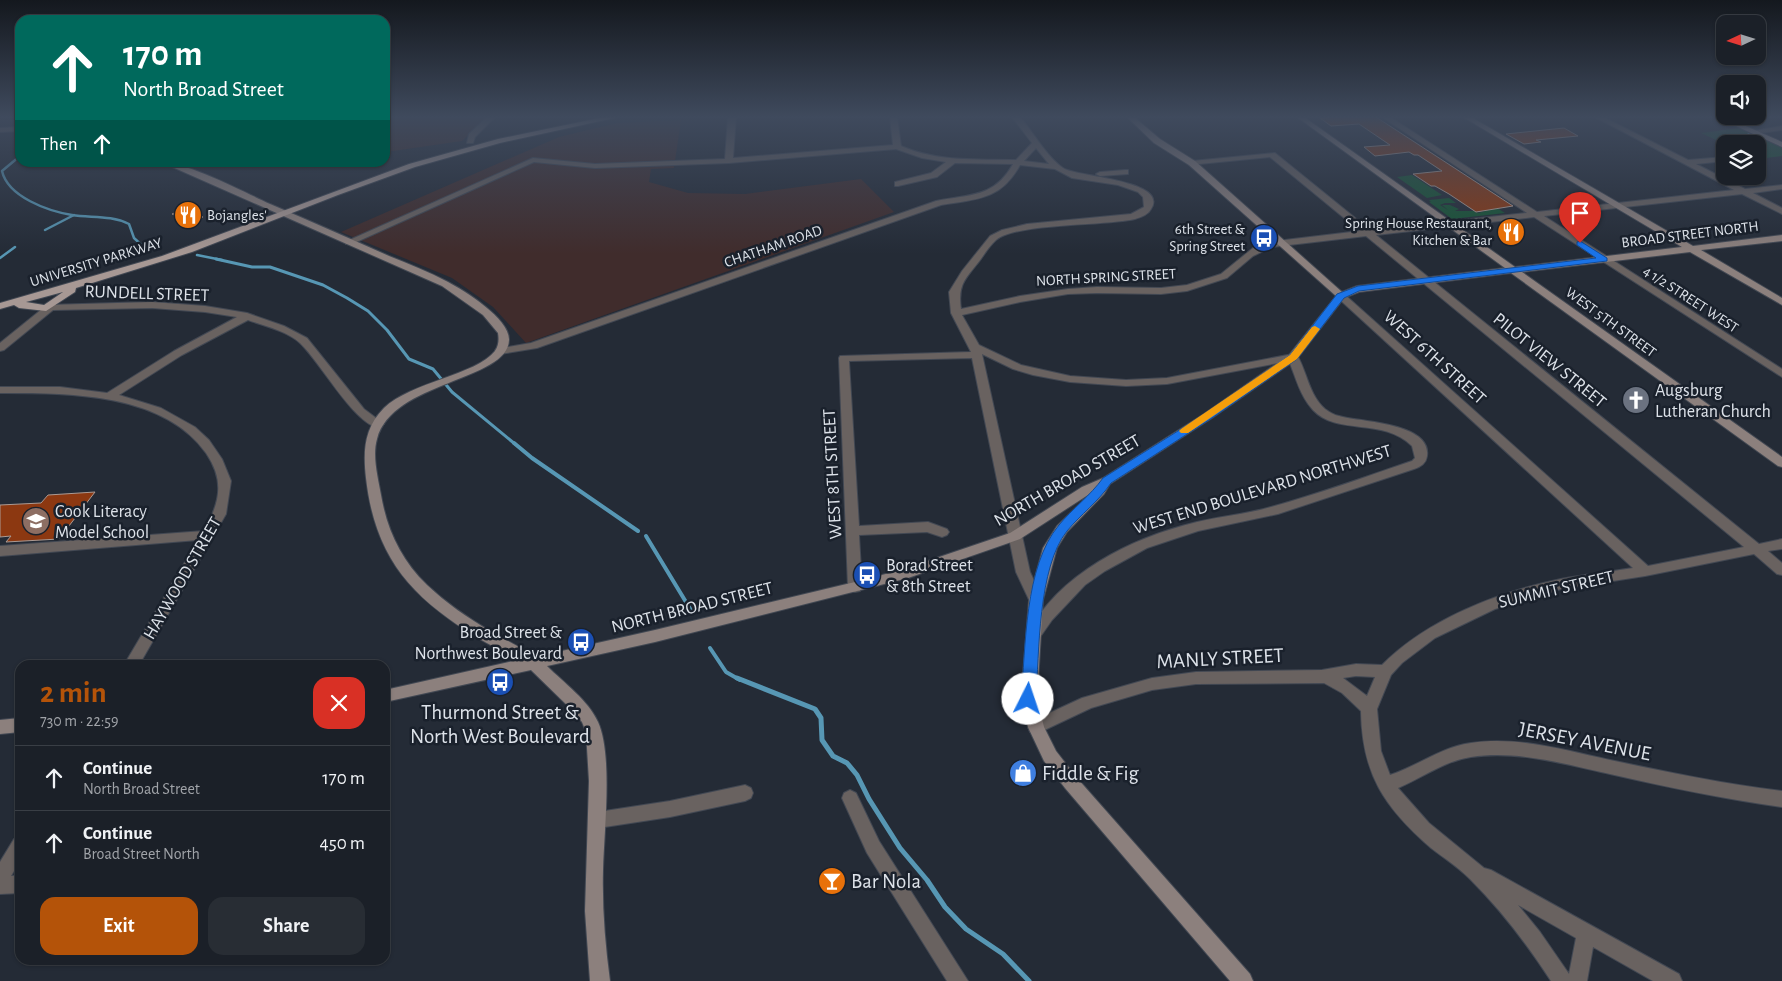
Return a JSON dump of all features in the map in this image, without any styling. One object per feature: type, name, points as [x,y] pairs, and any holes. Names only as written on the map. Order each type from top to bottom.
[{"type":"main road","name":"UNIVERSITY PARKWAY","points":[[0,299],[151,254],[402,163]]},
{"type":"main road","name":"UNIVERSITY PARKWAY","points":[[0,307],[78,285],[190,249],[381,176],[423,163]]},
{"type":"main road","name":"WEST 6TH STREET","points":[[1192,163],[1341,296]]},
{"type":"main road","name":"WEST 5TH STREET","points":[[1364,163],[1782,463]]},
{"type":"main road","points":[[1544,163],[1780,300]]},
{"type":"main road","points":[[177,167],[445,284],[472,302],[499,326],[504,334],[504,342],[500,351],[489,362],[436,384],[400,402],[378,424],[371,438],[370,450],[375,498],[386,537],[404,570],[427,594],[460,619],[535,664],[582,709],[593,729],[597,766],[598,820],[594,902],[600,981]]},
{"type":"main road","name":"BROAD STREET NORTH","points":[[1513,270],[1782,238]]},
{"type":"main road","points":[[1341,296],[1358,289],[1513,270]]},
{"type":"main road","points":[[0,307],[20,304],[42,309],[50,307],[78,285]]},
{"type":"main road","name":"NORTH BROAD STREET","points":[[390,695],[535,664],[855,587],[903,574],[1015,536],[1086,490],[1107,481],[1208,416],[1293,357],[1341,296]]},
{"type":"main road","points":[[1107,481],[1100,492],[1062,529],[1050,548],[1036,600],[1036,629],[1028,699],[1036,727],[1050,756],[1243,981]]},
{"type":"main road","points":[[0,727],[15,726]]},
{"type":"street","points":[[349,242],[527,163]]},
{"type":"street","points":[[562,163],[595,166],[681,163]]},
{"type":"street","points":[[898,184],[934,175],[950,163]]},
{"type":"street","name":"CHATHAM ROAD","points":[[500,351],[533,346],[939,203],[984,194],[1005,183],[1018,163]]},
{"type":"street","points":[[1023,163],[1058,168]]},
{"type":"street","points":[[1036,600],[1023,572],[976,351],[956,313],[954,292],[956,286],[987,245],[999,234],[1027,227],[1132,217],[1144,212],[1149,206],[1150,201],[1146,195],[1133,187],[1068,174],[1054,163]]},
{"type":"street","name":"PILOT VIEW STREET","points":[[1281,163],[1782,570]]},
{"type":"street","name":"4 1/2 STREET WEST","points":[[1456,163],[1782,374]]},
{"type":"street","points":[[1690,163],[1782,211]]},
{"type":"street","points":[[1086,178],[1090,175],[1125,172]]},
{"type":"street","name":"NORTH SPRING STREET","points":[[956,313],[1015,299],[1057,292],[1101,290],[1159,291],[1186,288],[1223,276],[1252,253],[1265,246],[1281,243],[1782,187]]},
{"type":"street","name":"WEST 6TH STREET","points":[[1341,296],[1645,570]]},
{"type":"street","name":"RUNDELL STREET","points":[[50,307],[152,305],[204,309],[247,316],[280,328],[302,340],[360,411],[378,424]]},
{"type":"street","points":[[0,348],[50,307]]},
{"type":"street","points":[[110,396],[178,353],[247,316]]},
{"type":"street","points":[[976,351],[1017,367],[1042,374],[1070,379],[1126,383],[1167,381],[1293,357]]},
{"type":"street","name":"WEST 8TH STREET","points":[[855,587],[844,358],[976,351]]},
{"type":"street","name":"WEST END BOULEVARD NORTHWEST","points":[[1036,629],[1060,600],[1096,570],[1132,548],[1187,528],[1270,511],[1302,502],[1419,462],[1421,453],[1419,446],[1413,440],[1395,430],[1375,424],[1333,418],[1320,411],[1307,391],[1293,357]]},
{"type":"street","name":"HAYWOOD STREET","points":[[0,390],[78,391],[110,396],[167,414],[196,433],[208,445],[221,466],[225,482],[224,499],[220,514],[133,660]]},
{"type":"street","points":[[852,531],[928,527],[942,532]]},
{"type":"street","points":[[0,551],[209,535]]},
{"type":"street","name":"SUMMIT STREET","points":[[1562,981],[1523,924],[1468,864],[1448,851],[1417,826],[1399,807],[1384,784],[1368,732],[1369,709],[1385,670],[1430,634],[1490,605],[1561,584],[1782,544]]},
{"type":"street","name":"MANLY STREET","points":[[1036,727],[1087,703],[1152,684],[1206,678],[1322,676],[1356,670],[1385,670]]},
{"type":"street","points":[[1322,676],[1342,683],[1354,692],[1369,709]]},
{"type":"street","name":"JERSEY AVENUE","points":[[1384,784],[1394,782],[1446,756],[1469,750],[1495,747],[1516,748],[1553,755],[1726,792],[1782,799]]},
{"type":"street","points":[[598,820],[745,793]]},
{"type":"street","points":[[850,798],[873,847],[958,981]]},
{"type":"street","points":[[0,878],[15,853]]},
{"type":"street","points":[[1468,864],[1497,883],[1672,981]]},
{"type":"street","points":[[0,886],[15,884]]},
{"type":"street","points":[[1577,981],[1587,932]]},
{"type":"shaded area","points":[[500,163],[675,163],[674,168],[651,169],[649,182],[688,193],[745,194],[861,179],[894,212],[526,343],[493,307],[452,278],[341,232]]},
{"type":"green space","points":[[1412,175],[1442,195],[1427,198],[1397,177]]},
{"type":"green space","points":[[1449,198],[1456,203],[1440,205],[1448,210],[1442,205],[1450,205],[1459,209],[1455,211],[1474,211],[1478,213],[1497,208],[1505,213],[1452,219],[1429,202],[1431,202],[1429,200]]},
{"type":"building","points":[[1430,163],[1446,163],[1513,206],[1476,212],[1413,174],[1442,171]]},
{"type":"building","name":"Bojangles'","points":[[186,208],[203,217],[191,222],[172,214]]},
{"type":"building","name":"Cook Literacy Model School","points":[[95,492],[59,539],[6,542],[11,536],[0,537],[0,505],[41,503],[48,495]]},
{"type":"waterway","points":[[12,163],[2,171],[6,180],[20,195],[41,206],[74,215]]},
{"type":"waterway","points":[[45,230],[74,215]]},
{"type":"waterway","points":[[74,215],[108,218],[129,224],[134,238],[146,249]]},
{"type":"waterway","points":[[0,258],[15,247]]},
{"type":"waterway","points":[[197,255],[222,260]]},
{"type":"waterway","points":[[216,259],[252,267],[270,267],[323,285],[347,298],[368,311],[387,330],[409,359],[433,369],[452,392],[515,444]]},
{"type":"waterway","points":[[514,443],[532,458],[638,531]]},
{"type":"waterway","points":[[646,536],[692,612]]},
{"type":"waterway","points":[[710,648],[726,672],[740,680]]},
{"type":"waterway","points":[[737,678],[815,709],[821,718],[822,740],[833,756],[847,763],[857,775],[869,799],[900,848],[927,880],[945,907],[966,929],[1003,954],[1029,981]]},
{"type":"slow traffic","points":[[1185,431],[1293,357],[1315,329]]},
{"type":"place","name":"Bojangles'","points":[[188,215]]},
{"type":"place","name":"Spring House Restaurant, Kitchen & Bar","points":[[1511,232]]},
{"type":"place","name":"6th Street & Spring Street","points":[[1264,238]]},
{"type":"place","name":"Augsburg Lutheran Church","points":[[1636,400]]},
{"type":"place","name":"Cook Literacy Model School","points":[[36,521]]},
{"type":"place","name":"Borad Street & 8th Street","points":[[867,575]]},
{"type":"place","name":"Broad Street & Northwest Boulevard","points":[[581,642]]},
{"type":"place","name":"Thurmond Street & North West Boulevard","points":[[500,682]]},
{"type":"place","name":"Fiddle & Fig","points":[[1023,773]]},
{"type":"place","name":"Bar Nola","points":[[832,881]]},
{"type":"route","points":[[1028,699],[1036,600],[1050,548],[1062,529],[1100,492],[1107,481],[1208,416],[1293,357],[1341,296],[1358,289],[1604,259],[1580,243]]}]
